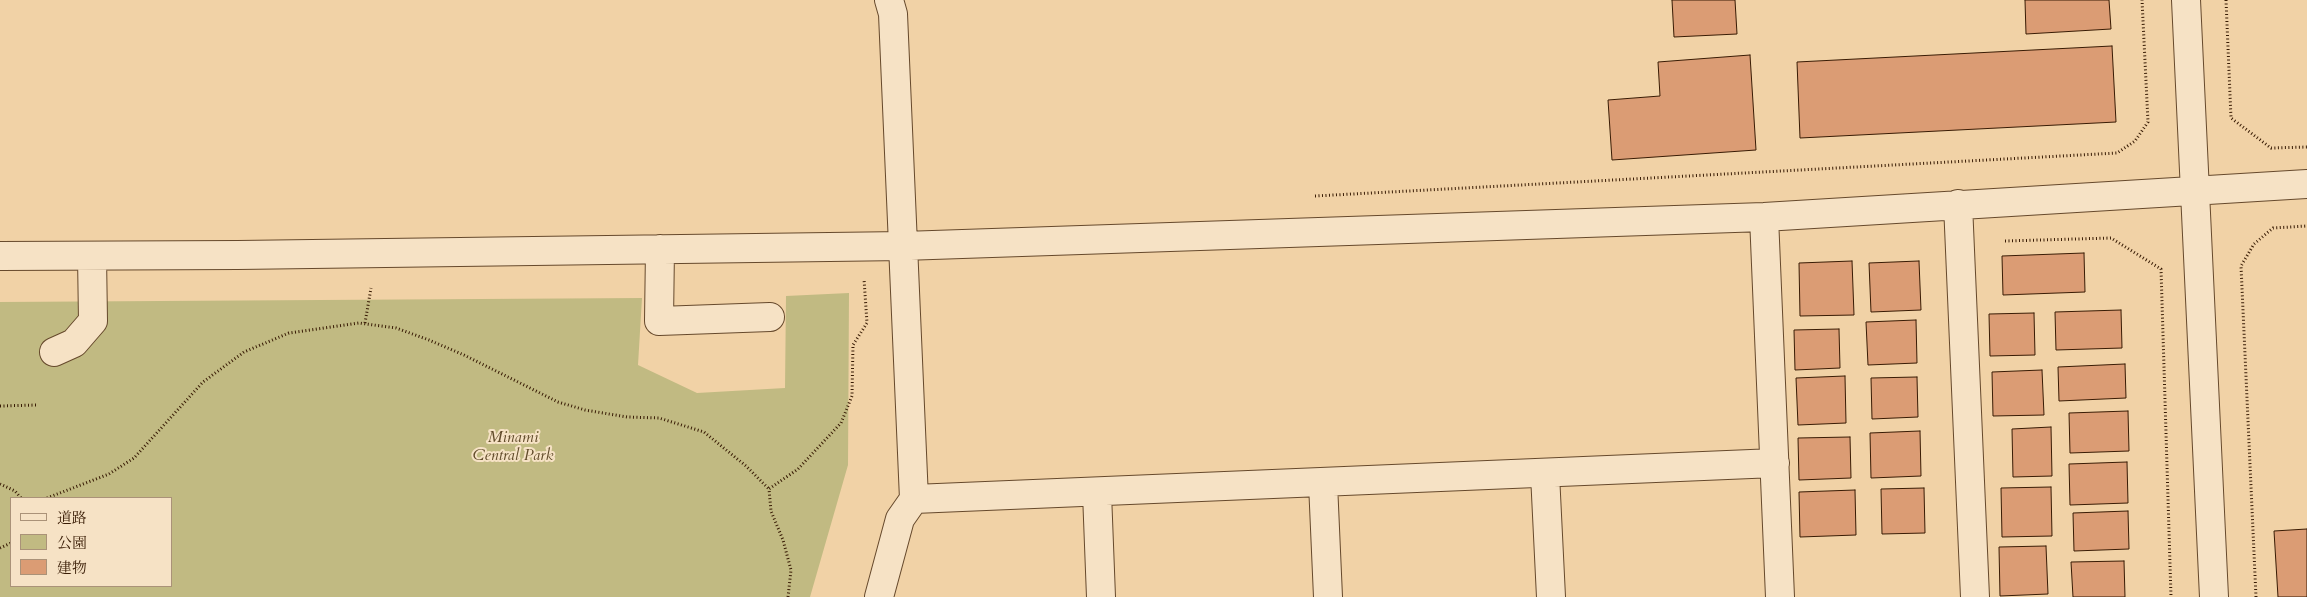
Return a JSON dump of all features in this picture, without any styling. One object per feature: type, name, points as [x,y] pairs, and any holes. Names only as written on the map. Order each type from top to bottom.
[{"type":"street","points":[[879,597],[900,519],[914,499],[892,14],[889,0]]},
{"type":"street","points":[[2186,0],[2214,597]]},
{"type":"street","points":[[0,256],[903,246],[1764,218],[2196,189],[2307,184]]},
{"type":"street","points":[[1958,204],[1975,597]]},
{"type":"street","points":[[1764,218],[1780,597]]},
{"type":"street","points":[[660,250],[659,321],[770,316]]},
{"type":"street","points":[[54,352],[74,343],[93,321],[92,256]]},
{"type":"street","points":[[914,499],[1097,493],[1775,463]]},
{"type":"street","points":[[1545,474],[1551,597]]},
{"type":"street","points":[[1324,483],[1328,597]]},
{"type":"street","points":[[1097,493],[1101,597]]},
{"type":"path","points":[[1306,197],[2117,153],[2135,141],[2148,122],[2142,0]]},
{"type":"path","points":[[2226,0],[2231,118],[2271,148],[2307,147]]},
{"type":"path","points":[[2256,597],[2241,266],[2254,244],[2273,228],[2307,226]]},
{"type":"path","points":[[2005,241],[2111,238],[2161,269],[2171,597]]},
{"type":"path","points":[[769,489],[798,469],[840,423],[852,396],[853,345],[867,323],[864,278]]},
{"type":"path","points":[[365,323],[371,288]]},
{"type":"path","points":[[50,497],[109,474],[134,458],[203,382],[244,352],[289,333],[365,323],[396,328],[429,340],[464,355],[558,402],[585,410],[628,417],[659,418],[704,432],[746,466],[769,489],[771,511],[783,540],[790,570],[788,597]]},
{"type":"path","points":[[0,406],[38,405]]},
{"type":"path","points":[[0,484],[15,491],[20,497]]},
{"type":"green space","name":"Minami Central Park","points":[[849,293],[848,465],[810,597],[0,597],[0,302],[642,298],[638,365],[697,393],[785,388],[786,296]]},
{"type":"building","points":[[1672,0],[1735,0],[1737,34],[1674,37]]},
{"type":"building","points":[[2025,0],[2109,0],[2111,29],[2026,34]]},
{"type":"building","points":[[2112,46],[2116,122],[1800,138],[1797,62]]},
{"type":"building","points":[[1750,55],[1756,150],[1612,160],[1608,100],[1660,96],[1658,62]]},
{"type":"building","points":[[2084,253],[2085,292],[2003,295],[2002,256]]},
{"type":"building","points":[[1852,261],[1854,315],[1800,316],[1799,263]]},
{"type":"building","points":[[1919,261],[1921,310],[1871,312],[1869,263]]},
{"type":"building","points":[[2121,310],[2122,348],[2056,350],[2055,312]]},
{"type":"building","points":[[2034,313],[2035,355],[1990,356],[1989,314]]},
{"type":"building","points":[[1916,320],[1917,363],[1868,365],[1866,322]]},
{"type":"building","points":[[1839,329],[1840,368],[1795,370],[1794,330]]},
{"type":"building","points":[[2125,364],[2126,398],[2059,401],[2058,367]]},
{"type":"building","points":[[2042,370],[2044,415],[1993,416],[1992,372]]},
{"type":"building","points":[[1845,376],[1846,423],[1798,425],[1796,378]]},
{"type":"building","points":[[1917,377],[1918,417],[1872,419],[1871,378]]},
{"type":"building","points":[[2128,411],[2129,451],[2070,453],[2069,413]]},
{"type":"building","points":[[2051,427],[2052,476],[2013,477],[2012,429]]},
{"type":"building","points":[[1920,431],[1921,476],[1871,478],[1870,433]]},
{"type":"building","points":[[1850,437],[1851,478],[1799,480],[1798,438]]},
{"type":"building","points":[[2127,462],[2128,503],[2070,505],[2069,464]]},
{"type":"building","points":[[2051,487],[2052,536],[2002,537],[2001,488]]},
{"type":"building","points":[[1924,488],[1925,533],[1882,534],[1881,489]]},
{"type":"building","points":[[1855,490],[1856,535],[1800,537],[1799,492]]},
{"type":"building","points":[[2128,511],[2129,549],[2074,551],[2073,513]]},
{"type":"building","points":[[2307,529],[2307,597],[2278,597],[2274,531]]},
{"type":"building","points":[[2046,546],[2048,594],[2000,596],[1999,547]]},
{"type":"building","points":[[2124,561],[2125,597],[2073,597],[2071,562]]}]
